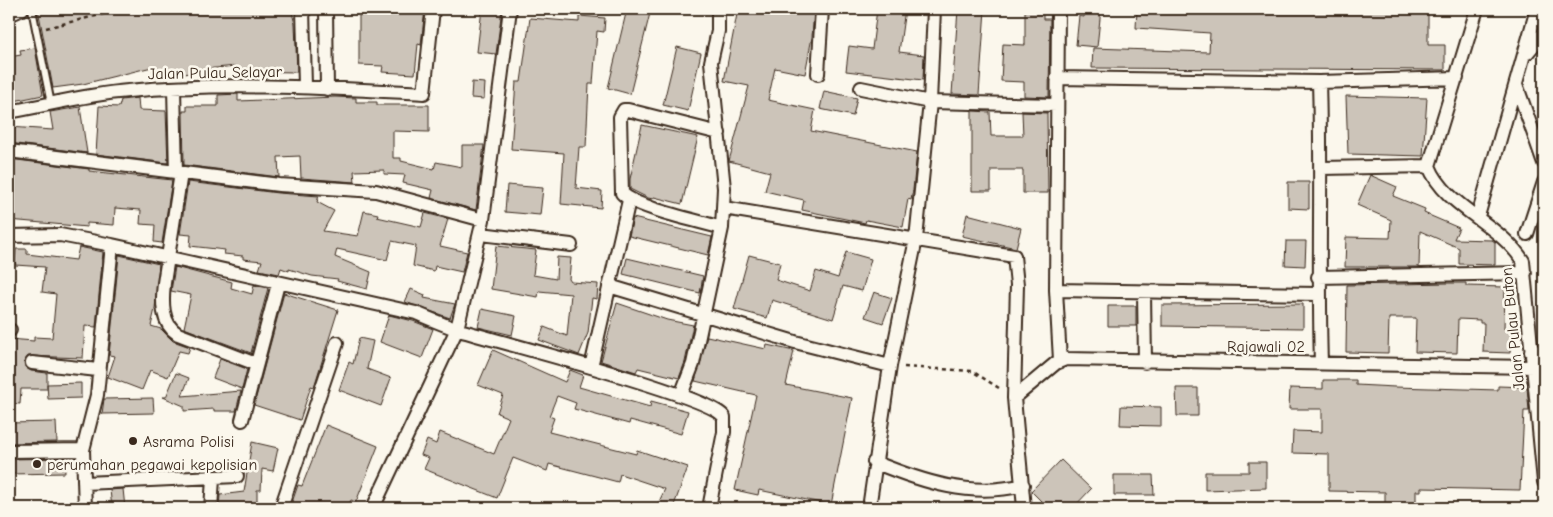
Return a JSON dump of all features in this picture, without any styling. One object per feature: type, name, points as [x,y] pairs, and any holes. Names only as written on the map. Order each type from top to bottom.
[{"type":"street","points":[[9,15],[22,9]]},
{"type":"street","points":[[303,9],[305,86]]},
{"type":"street","points":[[326,9],[327,89]]},
{"type":"street","name":"Jalan Pulau Selayar","points":[[9,112],[127,91],[174,88],[305,86],[327,89],[424,93],[433,9]]},
{"type":"street","points":[[373,508],[457,329],[481,234],[510,9]]},
{"type":"street","points":[[681,395],[693,364],[722,228],[724,208],[720,133],[711,62],[718,31],[718,9]]},
{"type":"street","points":[[818,74],[822,9]]},
{"type":"street","points":[[868,508],[890,366],[916,239],[930,102],[934,9]]},
{"type":"street","points":[[1014,398],[1060,360],[1056,290],[1056,78],[1058,9]]},
{"type":"street","points":[[1321,168],[1429,166],[1477,9]]},
{"type":"street","points":[[1478,216],[1536,9]]},
{"type":"street","points":[[1524,57],[1544,33]]},
{"type":"street","points":[[1056,78],[1319,82],[1456,78]]},
{"type":"street","points":[[1319,82],[1321,168],[1318,277],[1321,363]]},
{"type":"street","points":[[1516,84],[1544,163]]},
{"type":"street","points":[[174,88],[178,173],[163,299],[169,328],[256,364]]},
{"type":"street","points":[[861,88],[930,102],[1057,105]]},
{"type":"street","points":[[720,133],[624,110],[620,117],[622,193],[629,200],[722,228]]},
{"type":"street","points":[[9,151],[279,185],[376,191],[483,220]]},
{"type":"street","name":"Jalan Pulau Buton","points":[[1429,166],[1434,180],[1444,191],[1478,216],[1517,252],[1523,261],[1538,351],[1533,367],[1544,482]]},
{"type":"street","points":[[1527,234],[1544,182]]},
{"type":"street","points":[[591,367],[629,200]]},
{"type":"street","points":[[724,208],[916,239],[1015,258],[1017,285],[1014,398],[1024,508]]},
{"type":"street","points":[[481,234],[571,245]]},
{"type":"street","points":[[9,236],[60,235],[112,244],[169,256],[278,284],[416,313],[457,329],[681,395],[719,411],[724,417],[724,432],[709,508]]},
{"type":"street","points":[[84,508],[84,450],[98,395],[98,370],[112,244]]},
{"type":"street","points":[[1318,277],[1524,273]]},
{"type":"street","points":[[242,420],[278,284]]},
{"type":"street","points":[[609,286],[795,342],[890,366]]},
{"type":"street","points":[[1056,290],[1144,293],[1319,294]]},
{"type":"street","points":[[1144,293],[1145,362]]},
{"type":"street","points":[[282,508],[337,343]]},
{"type":"street","name":"Rajawali 02","points":[[1060,360],[1533,367]]},
{"type":"street","points":[[32,363],[98,370]]},
{"type":"street","points":[[9,451],[84,450]]},
{"type":"street","points":[[874,462],[914,479],[944,487],[974,490],[1008,489],[1023,485]]},
{"type":"street","points":[[85,483],[213,479],[237,476]]},
{"type":"street","points":[[211,508],[213,479]]},
{"type":"lane","points":[[32,9],[51,104]]},
{"type":"path","points":[[35,31],[124,9]]},
{"type":"path","points":[[890,366],[972,371],[1014,398]]},
{"type":"building","points":[[38,9],[291,9],[295,24],[297,72],[236,71],[236,66],[205,69],[181,75],[180,72],[154,75],[152,67],[83,84],[53,88]]},
{"type":"building","points":[[359,9],[425,9],[421,45],[418,44],[415,74],[382,72],[383,66],[359,65]]},
{"type":"building","points":[[482,9],[502,9],[496,54],[477,52]]},
{"type":"building","points":[[627,9],[651,9],[630,94],[608,88]]},
{"type":"building","points":[[738,9],[814,9],[812,37],[805,74],[775,68],[768,100],[815,110],[811,131],[917,152],[913,190],[911,200],[908,199],[903,227],[866,220],[865,223],[802,210],[804,200],[765,191],[770,172],[729,161],[749,86],[724,81]]},
{"type":"building","points":[[877,9],[905,9],[899,52],[924,55],[923,80],[846,71],[849,46],[872,49]]},
{"type":"building","points":[[958,9],[985,9],[979,95],[952,94]]},
{"type":"building","points":[[1025,9],[1043,9],[1043,19],[1050,19],[1049,97],[1024,96],[1024,82],[1001,81],[1003,44],[1025,45]]},
{"type":"building","points":[[1085,9],[1101,9],[1097,47],[1076,45],[1079,16],[1084,17]]},
{"type":"building","points":[[1137,9],[1428,9],[1428,45],[1445,45],[1445,70],[1092,68],[1093,48],[1209,52],[1210,33],[1136,28]]},
{"type":"building","points":[[579,16],[605,18],[604,32],[597,31],[593,84],[589,84],[586,147],[579,147],[576,188],[602,191],[601,208],[561,204],[564,153],[511,149],[516,82],[521,82],[530,18],[579,22]]},
{"type":"building","points":[[677,47],[701,53],[688,111],[663,105]]},
{"type":"building","points":[[35,48],[43,95],[9,102],[9,57],[21,55],[20,50]]},
{"type":"building","points":[[472,82],[485,83],[484,99],[471,98]]},
{"type":"building","points":[[824,91],[857,98],[853,116],[820,109]]},
{"type":"building","points":[[238,94],[238,101],[335,97],[356,98],[356,102],[377,102],[377,105],[429,105],[429,132],[393,131],[393,158],[401,158],[401,161],[434,169],[436,162],[462,167],[462,145],[484,145],[476,210],[431,198],[433,190],[403,183],[405,175],[384,174],[384,170],[354,171],[355,182],[301,178],[300,156],[278,157],[279,177],[184,165],[183,111],[187,111],[187,106],[218,106],[218,95]]},
{"type":"building","points":[[1346,96],[1427,98],[1423,156],[1348,154]]},
{"type":"building","points":[[138,98],[139,110],[166,111],[168,163],[96,154],[99,106],[119,107],[121,100]]},
{"type":"building","points":[[80,107],[87,153],[9,143],[9,127],[53,130],[50,112]]},
{"type":"building","points":[[972,111],[990,112],[991,136],[1023,136],[1022,112],[1047,113],[1048,193],[1023,193],[1023,170],[991,170],[991,191],[972,191]]},
{"type":"building","points":[[642,125],[698,137],[682,204],[654,197],[653,199],[648,198],[630,189],[630,179]]},
{"type":"building","points":[[9,159],[89,169],[89,171],[172,180],[162,243],[154,242],[155,225],[140,224],[141,210],[115,208],[114,225],[87,223],[87,227],[9,220]]},
{"type":"building","points":[[1370,175],[1397,187],[1393,196],[1425,209],[1424,213],[1459,228],[1454,239],[1492,240],[1495,242],[1495,265],[1459,264],[1459,248],[1420,231],[1419,267],[1345,267],[1346,237],[1390,238],[1391,220],[1357,205]]},
{"type":"building","points":[[188,182],[319,196],[317,202],[334,211],[323,231],[358,236],[364,211],[378,214],[377,217],[421,227],[425,213],[448,219],[440,246],[467,252],[462,272],[435,266],[434,271],[413,266],[416,246],[392,241],[387,260],[337,249],[335,257],[371,272],[367,289],[337,281],[338,279],[312,276],[289,269],[289,271],[281,268],[279,274],[259,270],[262,261],[224,254],[225,250],[190,246],[191,235],[180,234]]},
{"type":"building","points":[[1288,182],[1309,182],[1309,209],[1288,208]]},
{"type":"building","points":[[507,185],[543,188],[540,215],[505,212]]},
{"type":"building","points":[[967,214],[1021,228],[1016,248],[962,236]]},
{"type":"building","points":[[633,218],[712,237],[708,255],[629,236]]},
{"type":"building","points":[[1286,241],[1306,241],[1305,266],[1285,265]]},
{"type":"building","points":[[496,246],[536,250],[533,275],[556,279],[557,257],[571,258],[569,279],[571,282],[598,284],[597,299],[592,298],[588,333],[579,355],[539,340],[544,327],[567,336],[571,294],[539,291],[538,297],[491,289]]},
{"type":"building","points":[[79,247],[103,252],[96,327],[85,326],[83,358],[28,356],[24,362],[25,367],[31,371],[47,373],[47,389],[21,389],[20,404],[9,403],[9,339],[34,341],[34,337],[52,338],[56,294],[42,292],[45,267],[15,265],[16,249],[27,249],[27,254],[76,260]]},
{"type":"building","points":[[846,252],[871,259],[862,291],[843,286],[833,319],[772,300],[767,318],[734,309],[749,255],[780,263],[776,280],[810,291],[816,271],[838,278]]},
{"type":"building","points":[[119,255],[159,264],[155,309],[151,326],[161,329],[173,341],[190,347],[188,353],[179,351],[168,377],[150,370],[142,390],[108,377],[115,356],[109,355]]},
{"type":"building","points":[[627,258],[703,276],[700,293],[623,274]]},
{"type":"building","points":[[175,267],[232,282],[231,288],[252,294],[254,285],[268,288],[251,353],[184,328],[191,295],[171,291]]},
{"type":"building","points":[[1466,283],[1466,286],[1505,287],[1504,329],[1511,329],[1510,353],[1483,352],[1484,323],[1480,323],[1480,320],[1458,319],[1457,353],[1415,352],[1416,318],[1389,318],[1388,353],[1346,352],[1347,285]]},
{"type":"building","points":[[411,289],[425,295],[424,298],[455,304],[450,318],[405,302]]},
{"type":"building","points":[[874,292],[892,298],[883,323],[865,317]]},
{"type":"building","points":[[284,293],[338,310],[314,387],[311,386],[300,420],[254,405]]},
{"type":"building","points":[[617,303],[667,320],[693,325],[685,362],[679,378],[638,368],[636,372],[601,361]]},
{"type":"building","points":[[1303,304],[1303,328],[1162,326],[1162,305]]},
{"type":"building","points":[[1108,306],[1136,306],[1136,326],[1108,326]]},
{"type":"building","points":[[482,309],[516,316],[512,335],[478,327]]},
{"type":"building","points":[[389,315],[413,321],[433,329],[422,358],[380,342]]},
{"type":"building","points":[[707,336],[766,349],[767,345],[794,351],[786,385],[852,398],[831,505],[759,490],[758,495],[735,490],[756,395],[695,381]]},
{"type":"building","points":[[359,338],[373,341],[367,369],[391,378],[381,406],[339,390],[349,362],[353,364]]},
{"type":"building","points":[[493,350],[565,382],[570,370],[583,375],[579,387],[650,407],[651,401],[688,411],[681,434],[630,420],[629,424],[574,409],[576,403],[557,396],[549,416],[554,418],[549,432],[636,454],[637,450],[688,467],[673,508],[656,508],[665,489],[620,474],[618,482],[549,464],[547,471],[513,458],[497,498],[424,469],[429,458],[421,455],[427,440],[436,444],[440,432],[494,454],[509,418],[497,413],[503,395],[478,385]]},
{"type":"building","points":[[220,359],[247,369],[242,389],[213,378]]},
{"type":"building","points":[[176,373],[189,378],[182,396],[241,391],[236,411],[214,411],[214,409],[184,411],[184,406],[163,397],[166,397]]},
{"type":"building","points":[[1323,380],[1356,380],[1356,385],[1395,387],[1498,390],[1498,386],[1527,387],[1529,411],[1524,411],[1520,490],[1421,488],[1421,491],[1416,491],[1416,508],[1385,508],[1385,492],[1329,491],[1329,454],[1292,453],[1293,431],[1322,432],[1322,409],[1289,409],[1290,388],[1323,389]]},
{"type":"building","points":[[81,383],[81,398],[48,399],[47,384]]},
{"type":"building","points":[[1176,388],[1198,388],[1198,416],[1177,416]]},
{"type":"building","points":[[153,398],[154,413],[102,414],[104,399]]},
{"type":"building","points":[[1121,406],[1161,407],[1161,426],[1120,425]]},
{"type":"building","name":"perumahan pegawai kepolisian","points":[[56,422],[57,442],[9,443],[9,423]]},
{"type":"building","points":[[326,425],[378,446],[356,502],[351,500],[347,508],[290,508],[298,485],[302,486]]},
{"type":"building","points":[[252,442],[278,448],[273,471],[262,469],[261,490],[257,490],[257,508],[219,508],[220,495],[244,492]]},
{"type":"building","name":"perumahan pegawai kepolisian","points":[[64,458],[65,473],[9,474],[9,459]]},
{"type":"building","points":[[1061,460],[1091,489],[1073,508],[1048,508],[1031,491]]},
{"type":"building","points":[[1249,462],[1266,462],[1266,488],[1205,490],[1205,472],[1249,472]]},
{"type":"building","points":[[1114,475],[1153,475],[1154,495],[1114,495]]},
{"type":"building","points":[[123,489],[125,508],[112,508],[110,490]]},
{"type":"place","name":"Asrama Polisi","points":[[133,441]]},
{"type":"place","name":"perumahan pegawai kepolisian","points":[[37,464]]}]
